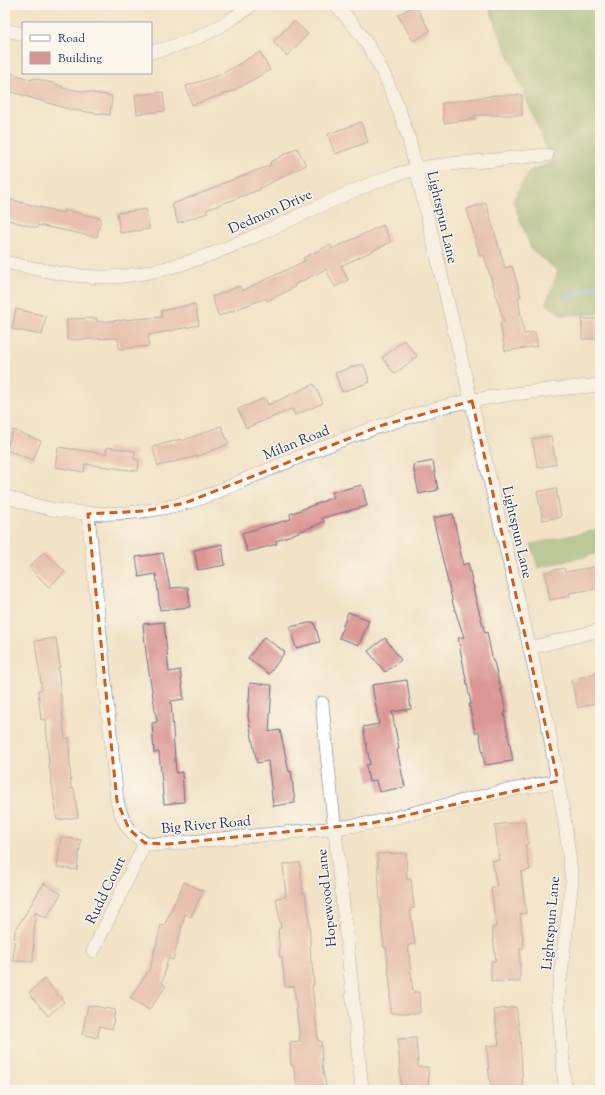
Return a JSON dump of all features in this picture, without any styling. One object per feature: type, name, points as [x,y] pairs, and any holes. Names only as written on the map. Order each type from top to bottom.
[{"type":"street","points":[[152,52],[174,47],[194,40],[217,29],[251,5]]},
{"type":"street","name":"Lightspun Lane","points":[[335,5],[359,32],[387,80],[399,108],[409,140],[548,725],[565,823],[572,881],[558,998],[565,1090]]},
{"type":"street","points":[[5,30],[22,34]]},
{"type":"street","name":"Dedmon Drive","points":[[5,262],[70,275],[100,277],[124,276],[167,269],[197,260],[392,176],[416,169],[442,165],[547,155]]},
{"type":"street","name":"Milan Road","points":[[5,496],[58,511],[88,514],[144,511],[185,503],[204,497],[324,447],[383,425],[445,406],[516,394],[600,385]]},
{"type":"street","name":"Big River Road","points":[[88,514],[117,801],[121,815],[129,829],[137,838],[145,843],[168,844],[372,823],[500,792],[558,780]]},
{"type":"street","points":[[530,648],[600,630]]},
{"type":"street","name":"Hopewood Lane","points":[[322,703],[362,1090]]},
{"type":"street","name":"Rudd Court","points":[[92,951],[145,843]]},
{"type":"highlighted area","points":[[472,401],[558,781],[372,823],[168,844],[145,843],[129,829],[117,801],[88,514],[144,511],[185,503],[383,425]]},
{"type":"green space","points":[[488,5],[600,5],[600,314],[562,315],[546,304],[558,271],[531,249],[513,201],[528,172],[552,162]]},
{"type":"green space","points":[[600,529],[600,553],[538,568],[531,544]]},
{"type":"building","points":[[415,5],[430,31],[413,41],[398,15]]},
{"type":"building","points":[[294,21],[308,34],[287,56],[273,42]]},
{"type":"building","points":[[260,52],[270,70],[233,91],[192,105],[186,86],[220,75]]},
{"type":"building","points":[[5,71],[32,80],[33,78],[62,86],[62,88],[112,96],[110,115],[72,110],[5,90]]},
{"type":"building","points":[[163,92],[165,111],[137,114],[135,95]]},
{"type":"building","points":[[491,95],[522,95],[522,115],[474,115],[475,119],[444,123],[442,103]]},
{"type":"building","points":[[361,122],[368,142],[335,154],[328,134]]},
{"type":"building","points":[[297,148],[306,165],[260,188],[261,189],[206,210],[207,213],[178,223],[172,204],[271,165],[270,162]]},
{"type":"building","points":[[8,199],[63,213],[64,210],[101,218],[97,237],[38,225],[37,228],[5,219]]},
{"type":"building","points":[[486,203],[505,268],[512,266],[521,296],[518,298],[524,334],[535,332],[538,346],[505,351],[500,322],[504,322],[484,255],[480,256],[467,209]]},
{"type":"building","points":[[146,209],[149,229],[120,233],[117,213]]},
{"type":"building","points":[[383,225],[391,242],[341,266],[348,280],[335,287],[326,269],[267,301],[266,298],[219,316],[212,297],[240,286],[242,291],[305,261],[303,258],[330,245],[332,249]]},
{"type":"building","points":[[195,304],[199,325],[148,335],[149,346],[119,349],[118,338],[67,340],[67,319],[97,318],[97,322],[162,317],[161,311]]},
{"type":"building","points":[[16,309],[46,316],[42,335],[12,329]]},
{"type":"building","points":[[582,319],[600,319],[600,339],[582,339]]},
{"type":"building","points":[[404,340],[417,356],[395,374],[382,358]]},
{"type":"building","points":[[358,365],[364,365],[370,382],[342,392],[335,373]]},
{"type":"building","points":[[314,384],[323,403],[295,415],[292,409],[246,428],[238,409],[265,398],[268,405]]},
{"type":"building","points":[[221,426],[229,444],[198,456],[158,466],[153,447],[181,439],[182,441]]},
{"type":"building","points":[[13,430],[41,441],[33,460],[6,450]]},
{"type":"building","points":[[551,436],[556,464],[538,468],[532,439]]},
{"type":"building","points":[[58,447],[106,454],[107,447],[135,451],[134,459],[139,460],[138,471],[85,464],[84,472],[55,467]]},
{"type":"building","points":[[433,461],[438,490],[419,494],[413,465]]},
{"type":"building","points":[[362,485],[367,506],[322,518],[324,522],[276,541],[277,544],[247,552],[242,533],[291,519],[290,514],[334,497],[332,492]]},
{"type":"building","points":[[556,488],[561,517],[543,520],[537,492]]},
{"type":"building","points":[[453,514],[463,565],[468,563],[473,589],[485,633],[487,632],[493,662],[503,698],[506,713],[504,713],[513,761],[485,765],[479,732],[475,733],[458,638],[464,637],[453,604],[433,518]]},
{"type":"building","points":[[222,544],[225,565],[198,570],[194,550]]},
{"type":"building","points":[[44,552],[65,572],[49,587],[29,567]]},
{"type":"building","points":[[163,553],[170,588],[188,587],[190,607],[160,610],[156,574],[139,577],[136,557]]},
{"type":"building","points":[[600,566],[600,588],[569,593],[570,596],[550,600],[545,572],[564,568],[565,572]]},
{"type":"building","points":[[348,612],[369,620],[359,645],[339,638]]},
{"type":"building","points":[[164,622],[169,672],[180,670],[184,699],[171,701],[176,773],[182,772],[184,802],[164,804],[159,752],[154,753],[152,723],[157,722],[143,624]]},
{"type":"building","points":[[314,622],[320,642],[296,648],[290,627]]},
{"type":"building","points":[[264,637],[285,652],[269,674],[248,658]]},
{"type":"building","points":[[56,638],[60,667],[58,667],[65,739],[69,738],[71,789],[74,788],[78,817],[57,820],[49,769],[46,719],[41,720],[38,690],[42,690],[35,641]]},
{"type":"building","points":[[385,638],[401,660],[385,672],[368,651]]},
{"type":"building","points":[[600,672],[600,702],[578,708],[571,680]]},
{"type":"building","points":[[407,680],[411,709],[392,712],[399,749],[397,750],[405,787],[379,792],[376,780],[369,782],[366,765],[370,764],[363,727],[379,724],[372,685]]},
{"type":"building","points":[[250,683],[272,685],[269,732],[280,730],[289,772],[291,771],[295,803],[273,806],[268,761],[257,763],[248,717]]},
{"type":"building","points":[[525,821],[528,844],[525,845],[530,870],[521,872],[526,913],[520,914],[524,948],[520,949],[520,982],[491,981],[491,961],[496,961],[492,927],[496,927],[491,887],[497,887],[492,861],[499,860],[495,825]]},
{"type":"building","points":[[61,837],[81,840],[77,870],[57,867]]},
{"type":"building","points":[[406,853],[407,880],[411,879],[414,908],[410,909],[415,944],[408,945],[413,992],[419,992],[420,1013],[390,1013],[391,993],[386,947],[384,948],[382,932],[377,854]]},
{"type":"building","points":[[300,863],[303,894],[305,893],[309,916],[311,963],[314,985],[312,985],[318,1041],[321,1041],[322,1066],[327,1090],[298,1090],[293,1065],[291,1065],[290,1042],[300,1041],[294,986],[285,987],[282,957],[280,958],[278,929],[281,928],[276,898],[286,897],[283,864]]},
{"type":"building","points":[[184,882],[203,891],[191,917],[185,914],[173,960],[168,958],[162,983],[166,986],[149,1010],[130,998],[150,969],[161,925],[164,926]]},
{"type":"building","points":[[44,883],[61,894],[46,918],[35,912],[33,962],[13,961],[15,931]]},
{"type":"building","points":[[44,979],[64,1002],[48,1016],[29,993]]},
{"type":"building","points":[[88,1005],[115,1010],[112,1029],[100,1026],[97,1038],[82,1034]]},
{"type":"building","points":[[516,1007],[520,1035],[523,1090],[492,1090],[489,1075],[487,1046],[499,1045],[494,1010]]},
{"type":"building","points":[[416,1038],[418,1067],[428,1067],[429,1090],[401,1090],[398,1039]]},
{"type":"waterway","points":[[565,298],[600,284]]}]
